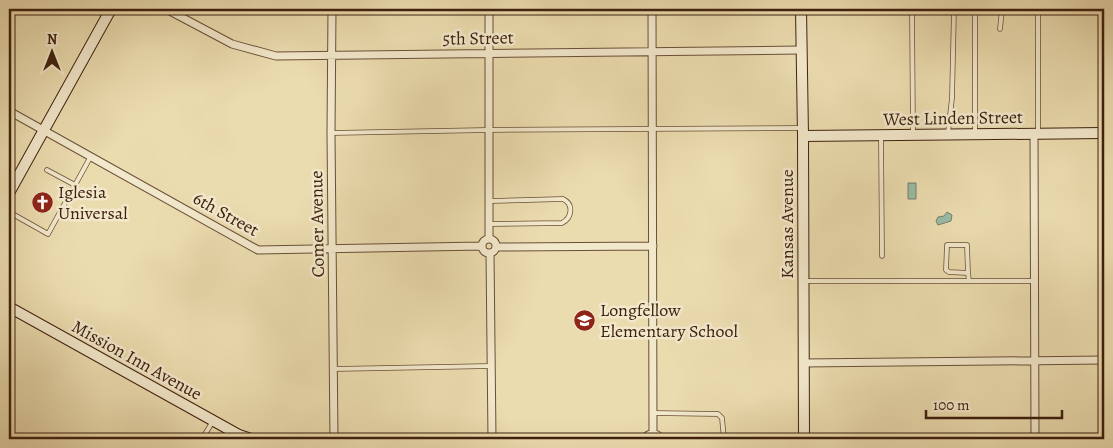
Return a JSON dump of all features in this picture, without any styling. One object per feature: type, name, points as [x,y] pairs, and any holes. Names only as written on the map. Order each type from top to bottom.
[{"type":"street","points":[[9,193],[111,9]]},
{"type":"street","name":"5th Street","points":[[166,9],[232,44],[276,56],[801,50]]},
{"type":"street","name":"Comer Avenue","points":[[332,9],[331,133],[334,439]]},
{"type":"street","points":[[489,9],[489,239]]},
{"type":"street","points":[[652,9],[653,433]]},
{"type":"street","name":"Kansas Avenue","points":[[801,9],[804,439]]},
{"type":"street","name":"6th Street","points":[[9,111],[258,250],[482,246]]},
{"type":"street","name":"West Linden Street","points":[[803,132],[881,135],[1104,133]]},
{"type":"street","points":[[1034,439],[1036,134]]},
{"type":"street","points":[[489,239],[495,242],[496,247]]},
{"type":"street","points":[[489,239],[482,246],[485,252],[490,253]]},
{"type":"street","points":[[496,247],[653,246]]},
{"type":"street","points":[[490,253],[496,247]]},
{"type":"street","points":[[490,253],[492,439]]},
{"type":"street","name":"Mission Inn Avenue","points":[[9,307],[213,421],[250,439]]},
{"type":"street","points":[[803,363],[1104,360]]},
{"type":"street","points":[[644,439],[653,433]]},
{"type":"street","points":[[653,433],[661,439]]},
{"type":"lane","points":[[912,9],[913,135]]},
{"type":"lane","points":[[947,135],[952,98],[954,9]]},
{"type":"lane","points":[[1000,30],[1002,9]]},
{"type":"lane","points":[[1019,9],[1036,9],[1038,11],[1036,134]]},
{"type":"lane","points":[[975,15],[975,134]]},
{"type":"lane","points":[[331,133],[652,128],[803,132]]},
{"type":"lane","points":[[881,135],[882,256]]},
{"type":"lane","points":[[9,212],[48,234],[91,156]]},
{"type":"lane","points":[[48,170],[75,184]]},
{"type":"lane","points":[[490,201],[563,199],[567,200],[571,214],[562,223],[490,224]]},
{"type":"lane","points":[[968,272],[949,272],[946,270],[947,245],[967,245],[969,281]]},
{"type":"lane","points":[[803,281],[1035,281]]},
{"type":"lane","points":[[333,369],[492,366]]},
{"type":"lane","points":[[653,413],[718,414],[722,418],[724,439]]},
{"type":"lane","points":[[202,439],[213,421]]},
{"type":"shaded area","points":[[908,183],[916,183],[916,199],[908,199]]},
{"type":"shaded area","points":[[947,212],[952,215],[951,221],[938,225],[936,221],[938,217],[944,216]]},
{"type":"place","name":"Iglesia Universal","points":[[42,202]]},
{"type":"place","name":"Longfellow Elementary School","points":[[584,320]]}]
